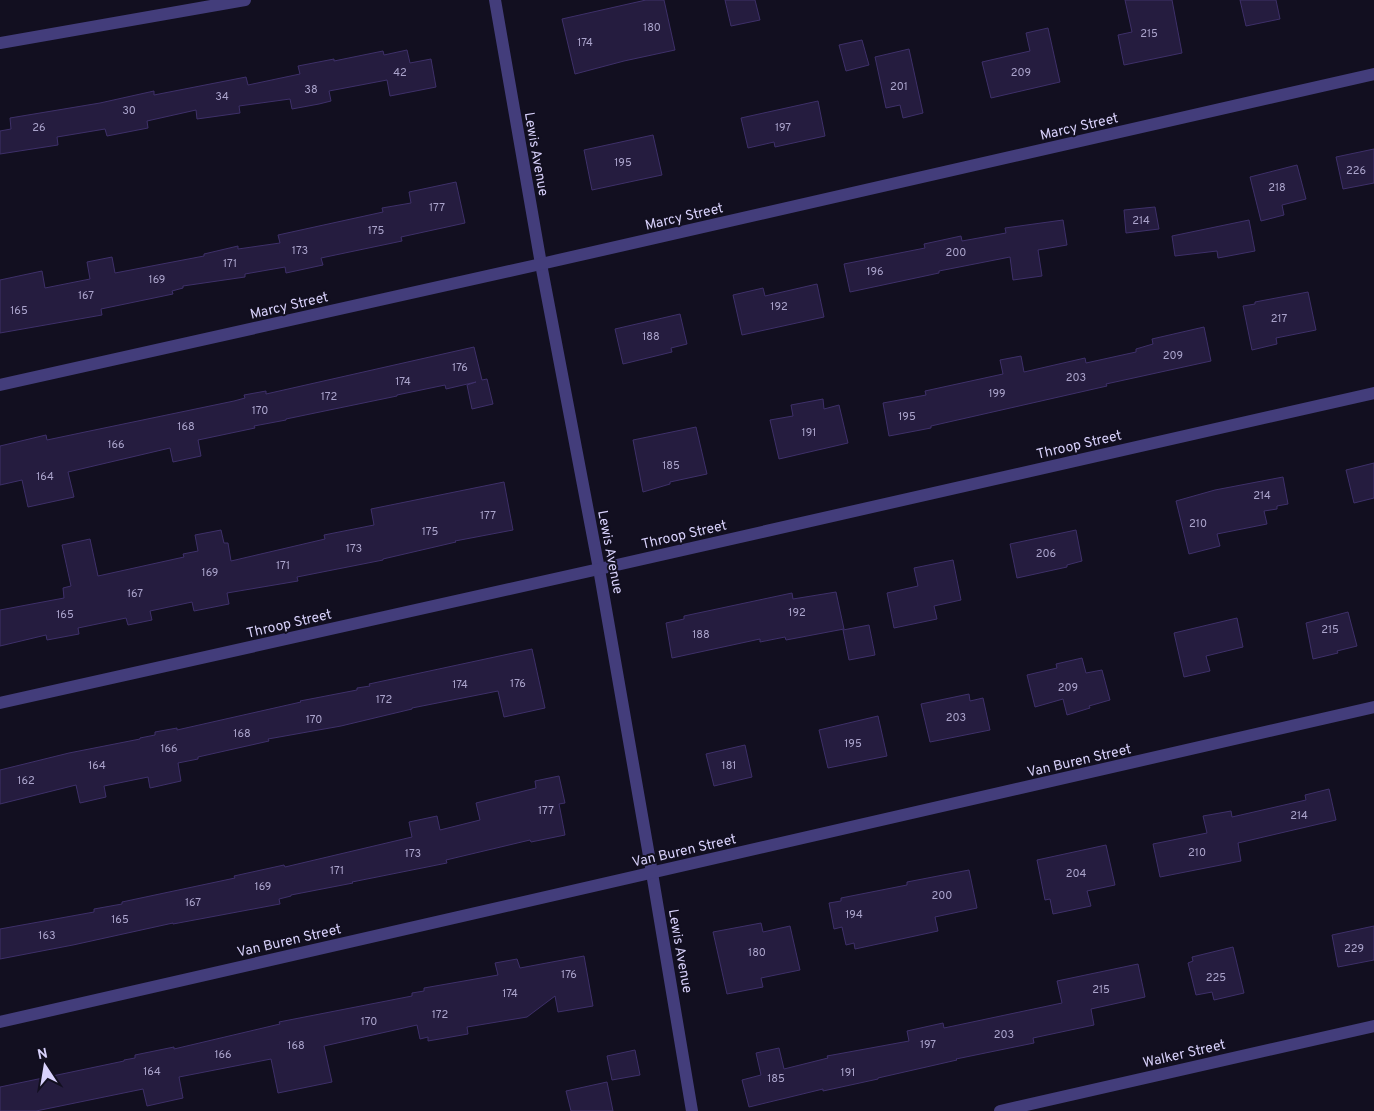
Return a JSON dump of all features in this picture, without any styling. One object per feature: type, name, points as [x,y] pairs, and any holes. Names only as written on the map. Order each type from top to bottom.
[{"type":"street","points":[[0,43],[245,0]]},
{"type":"street","name":"Lewis Avenue","points":[[495,0],[541,264],[599,569],[692,1111]]},
{"type":"street","name":"Marcy Street","points":[[0,385],[1374,74]]},
{"type":"street","name":"Throop Street","points":[[0,703],[599,569],[1374,392]]},
{"type":"street","name":"Van Buren Street","points":[[0,1022],[1374,707]]},
{"type":"street","name":"Walker Street","points":[[1000,1111],[1374,1026]]},
{"type":"building","points":[[646,0],[664,0],[675,50],[575,74],[562,19]]},
{"type":"building","points":[[725,0],[755,0],[760,20],[731,26]]},
{"type":"building","points":[[1125,0],[1172,0],[1182,53],[1124,65],[1118,35],[1132,32]]},
{"type":"building","points":[[1240,0],[1276,0],[1280,19],[1246,26]]},
{"type":"building","points":[[1048,28],[1060,82],[991,98],[982,62],[1030,51],[1026,33]]},
{"type":"building","points":[[862,40],[869,65],[846,71],[839,45]]},
{"type":"building","points":[[909,49],[923,113],[903,118],[900,105],[886,108],[875,57]]},
{"type":"building","points":[[407,50],[410,63],[431,59],[436,87],[390,96],[387,80],[329,91],[331,101],[319,104],[292,109],[290,99],[239,106],[240,113],[197,119],[196,110],[147,121],[148,128],[107,136],[105,129],[57,137],[58,145],[0,154],[0,131],[11,129],[10,118],[100,103],[154,91],[154,95],[246,77],[248,85],[300,74],[298,66],[383,51],[384,55]]},
{"type":"building","points":[[818,101],[825,136],[775,147],[774,142],[748,148],[741,118]]},
{"type":"building","points":[[653,135],[662,175],[592,190],[584,150]]},
{"type":"building","points":[[1374,149],[1374,183],[1343,189],[1336,157]]},
{"type":"building","points":[[1297,165],[1306,199],[1282,205],[1284,215],[1261,221],[1250,177]]},
{"type":"building","points":[[456,182],[465,223],[401,237],[402,241],[321,258],[323,265],[286,273],[285,267],[245,274],[245,277],[183,286],[183,288],[172,291],[173,294],[101,309],[102,315],[0,333],[0,280],[42,271],[45,288],[90,279],[87,262],[112,257],[115,273],[204,256],[204,254],[238,246],[238,249],[280,243],[278,235],[383,212],[382,208],[411,203],[409,192]]},
{"type":"building","points":[[1155,207],[1159,229],[1126,233],[1124,210]]},
{"type":"building","points":[[1063,220],[1067,245],[1038,250],[1042,276],[1013,280],[1010,257],[850,292],[844,264],[925,248],[924,244],[961,236],[962,241],[1006,233],[1005,228]]},
{"type":"building","points":[[1249,220],[1255,251],[1218,258],[1217,251],[1175,256],[1172,236]]},
{"type":"building","points":[[817,284],[824,317],[742,335],[733,295],[763,288],[765,296]]},
{"type":"building","points":[[1308,292],[1316,330],[1276,338],[1277,344],[1252,350],[1243,306]]},
{"type":"building","points":[[680,314],[687,344],[671,348],[672,352],[623,364],[615,329]]},
{"type":"building","points":[[1204,327],[1211,361],[1106,384],[1107,386],[931,426],[931,428],[889,436],[883,403],[926,395],[925,391],[1003,374],[1000,360],[1021,356],[1024,372],[1085,358],[1086,363],[1136,352],[1136,349],[1153,344],[1152,339]]},
{"type":"building","points":[[474,347],[482,380],[487,379],[493,404],[472,409],[467,385],[476,382],[446,389],[445,385],[198,440],[201,456],[173,462],[170,448],[68,472],[74,497],[28,507],[22,480],[0,485],[0,446],[46,435],[47,440],[234,401],[245,398],[244,395],[266,391],[266,394]]},
{"type":"building","points":[[823,399],[824,409],[839,405],[848,443],[779,459],[770,420],[793,416],[791,405]]},
{"type":"building","points":[[696,427],[707,474],[670,482],[670,484],[643,492],[633,440]]},
{"type":"building","points":[[1374,463],[1374,498],[1354,503],[1346,470]]},
{"type":"building","points":[[1283,477],[1288,504],[1277,506],[1277,509],[1264,511],[1267,524],[1217,534],[1220,546],[1189,554],[1176,501],[1215,490]]},
{"type":"building","points":[[504,482],[513,530],[455,541],[383,560],[297,577],[298,581],[227,593],[229,604],[194,611],[192,602],[150,611],[152,620],[128,625],[126,618],[78,628],[79,634],[47,640],[46,635],[0,646],[0,610],[64,598],[63,588],[71,586],[62,545],[90,539],[98,576],[184,557],[183,554],[198,551],[195,535],[221,530],[224,543],[228,543],[231,561],[325,539],[324,535],[374,525],[371,509]]},
{"type":"building","points":[[1076,530],[1082,561],[1067,565],[1067,567],[1017,578],[1010,544]]},
{"type":"building","points":[[953,560],[961,600],[934,606],[937,619],[894,628],[887,593],[918,586],[914,568]]},
{"type":"building","points":[[836,592],[844,629],[786,640],[785,637],[760,642],[760,639],[672,658],[666,623],[684,619],[684,616],[792,593],[793,599]]},
{"type":"building","points":[[1348,612],[1357,646],[1313,659],[1306,623]]},
{"type":"building","points":[[1237,618],[1243,647],[1206,656],[1210,671],[1184,677],[1174,633]]},
{"type":"building","points":[[869,625],[875,655],[849,660],[843,630]]},
{"type":"building","points":[[532,649],[545,708],[504,717],[498,691],[412,708],[341,726],[268,739],[269,741],[198,757],[198,759],[178,763],[181,781],[150,788],[148,777],[104,786],[106,797],[80,803],[76,785],[0,804],[0,770],[69,753],[140,739],[155,735],[155,732],[177,728],[177,730],[300,701],[357,690],[357,688],[370,686],[369,684]]},
{"type":"building","points":[[1082,658],[1086,673],[1102,670],[1110,700],[1067,715],[1063,699],[1035,707],[1027,675],[1057,668],[1056,664]]},
{"type":"building","points":[[969,694],[970,701],[983,698],[990,730],[930,742],[921,704]]},
{"type":"building","points":[[878,716],[887,756],[828,768],[819,730]]},
{"type":"building","points":[[745,745],[752,777],[714,786],[706,754]]},
{"type":"building","points":[[559,776],[565,803],[559,804],[565,835],[531,842],[530,840],[446,860],[447,863],[291,895],[279,899],[280,904],[173,923],[0,959],[0,929],[94,912],[94,909],[122,904],[122,902],[412,837],[409,822],[437,816],[440,830],[480,820],[476,803],[536,788],[535,781]]},
{"type":"building","points":[[1329,789],[1336,820],[1238,843],[1241,861],[1160,877],[1153,844],[1207,833],[1203,816],[1231,811],[1232,817],[1306,800],[1305,795]]},
{"type":"building","points":[[1106,845],[1115,885],[1087,891],[1091,906],[1053,914],[1050,899],[1045,900],[1037,860]]},
{"type":"building","points":[[969,870],[977,908],[935,917],[938,931],[855,949],[854,943],[846,945],[842,927],[834,929],[829,903],[841,901],[841,898],[907,885],[907,882]]},
{"type":"building","points":[[761,923],[763,932],[790,926],[800,970],[761,978],[763,987],[727,994],[713,932]]},
{"type":"building","points":[[1374,926],[1374,960],[1338,967],[1332,935]]},
{"type":"building","points":[[1233,947],[1244,993],[1214,1000],[1212,992],[1196,995],[1188,963],[1193,961],[1192,957]]},
{"type":"building","points":[[584,956],[593,1006],[558,1012],[555,996],[527,1017],[467,1027],[468,1034],[428,1041],[428,1037],[420,1039],[417,1025],[324,1046],[332,1082],[278,1093],[271,1059],[179,1077],[183,1098],[147,1106],[143,1089],[36,1111],[0,1111],[0,1087],[124,1061],[135,1058],[135,1055],[174,1047],[174,1049],[280,1024],[279,1022],[412,996],[412,993],[424,991],[424,988],[498,975],[495,963],[517,959],[520,968]]},
{"type":"building","points":[[1138,964],[1145,997],[1091,1009],[1094,1025],[1033,1038],[1034,1043],[749,1107],[742,1080],[761,1075],[756,1053],[779,1048],[784,1069],[828,1058],[827,1056],[909,1041],[907,1031],[943,1023],[944,1028],[1062,1003],[1057,981]]},
{"type":"building","points":[[635,1050],[640,1075],[612,1080],[607,1056]]},
{"type":"building","points":[[607,1082],[613,1111],[571,1111],[566,1091]]}]
